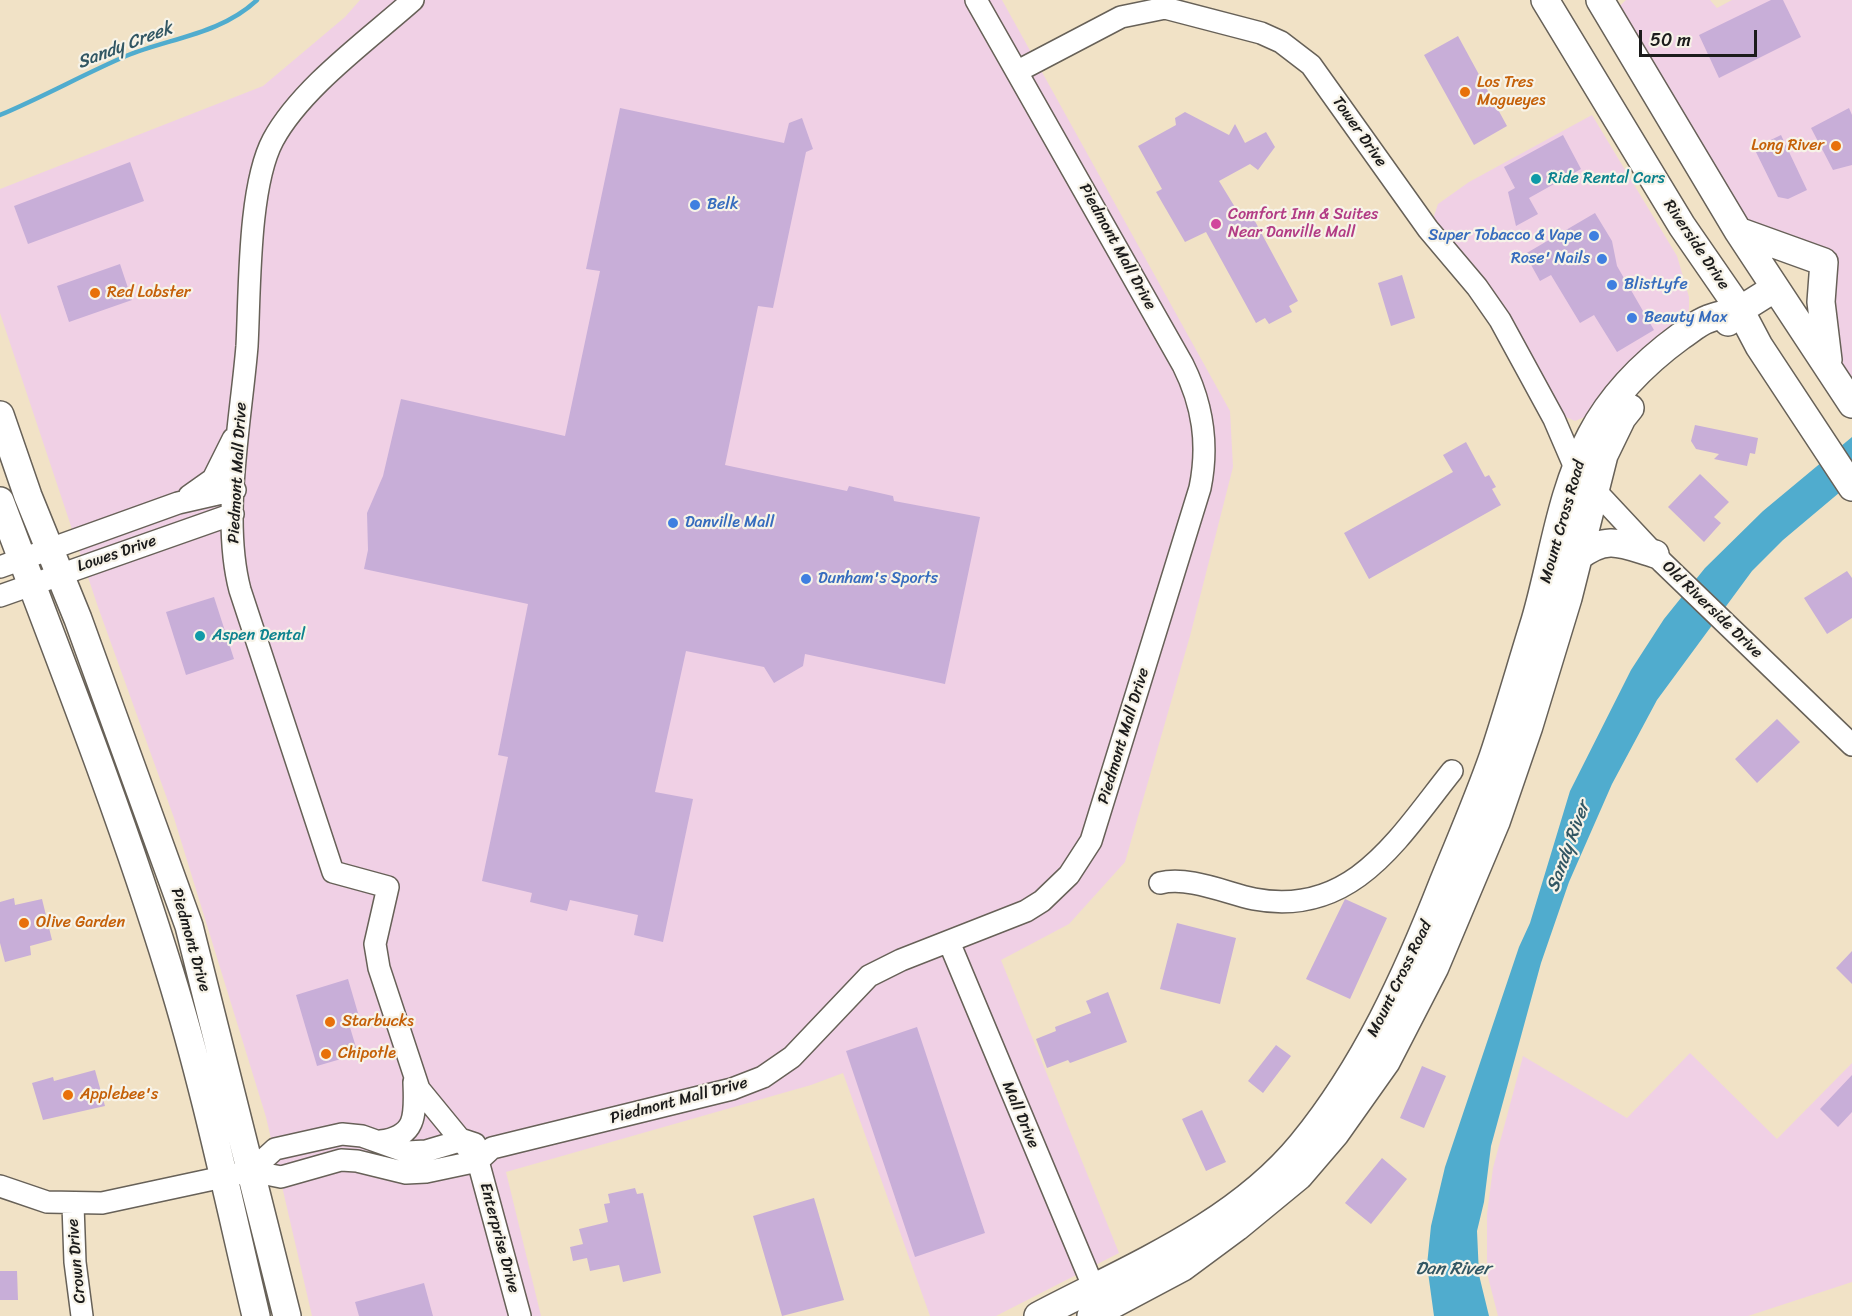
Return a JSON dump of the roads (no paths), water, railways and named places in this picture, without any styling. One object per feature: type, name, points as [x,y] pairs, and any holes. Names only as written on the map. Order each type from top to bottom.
[{"type":"main road","name":"Riverside Drive","points":[[1545,0],[1682,226],[1740,310],[1759,346],[1852,487]]},
{"type":"main road","points":[[1604,5],[1738,231],[1852,404]]},
{"type":"main road","points":[[1738,231],[1824,262],[1821,302],[1830,370]]},
{"type":"main road","points":[[1740,310],[1775,288]]},
{"type":"main road","name":"Mount Cross Road","points":[[1038,1316],[1166,1249],[1239,1203],[1300,1146],[1354,1070],[1389,1006],[1420,940],[1493,758],[1537,614],[1576,470],[1591,434],[1609,406],[1654,356],[1706,320],[1740,310]]},
{"type":"main road","name":"Mount Cross Road","points":[[1091,1316],[1183,1267],[1237,1227],[1299,1176],[1342,1125],[1386,1062],[1435,967],[1496,822],[1529,726],[1612,436],[1636,397],[1650,381],[1714,335],[1740,310]]},
{"type":"main road","name":"Piedmont Drive","points":[[0,415],[49,548],[82,629],[189,926],[287,1316]]},
{"type":"main road","name":"Piedmont Drive","points":[[0,501],[11,563],[31,585],[117,810],[170,973],[204,1094],[256,1316]]},
{"type":"main road","points":[[1578,557],[1593,545],[1611,541],[1658,558]]},
{"type":"street","name":"Piedmont Mall Drive","points":[[413,0],[302,100],[282,125],[268,151],[260,176],[233,514],[234,562],[240,590],[333,872],[388,887],[375,953],[414,1079],[431,1108],[463,1140],[485,1155],[757,1080],[792,1057],[869,976],[895,962],[1026,911],[1042,901],[1069,875],[1091,841],[1200,488],[1204,458],[1203,424],[1188,375],[976,0]]},
{"type":"street","name":"Tower Drive","points":[[1018,71],[1121,17],[1165,8],[1261,33],[1298,53],[1311,65],[1428,229],[1477,287],[1500,320],[1544,400],[1576,470]]},
{"type":"street","points":[[178,503],[213,479],[223,463],[241,419]]},
{"type":"street","name":"Old Riverside Drive","points":[[1576,470],[1658,558],[1852,745]]},
{"type":"street","name":"Lowes Drive","points":[[11,563],[178,503],[235,489]]},
{"type":"street","name":"Lowes Drive","points":[[0,596],[233,514]]},
{"type":"street","points":[[1160,883],[1179,882],[1275,901],[1313,897],[1339,889],[1364,874],[1382,859],[1452,771]]},
{"type":"street","name":"Mall Drive","points":[[949,942],[1094,1286]]},
{"type":"street","points":[[381,1141],[402,1135],[412,1124],[414,1079]]},
{"type":"street","points":[[251,1171],[275,1149],[323,1137],[349,1134],[381,1141],[398,1150],[411,1152],[463,1140]]},
{"type":"street","points":[[0,1186],[47,1202],[73,1205],[102,1203],[251,1171],[281,1177],[347,1160],[401,1173],[416,1173],[485,1155]]},
{"type":"street","name":"Enterprise Drive","points":[[485,1155],[520,1316]]},
{"type":"street","name":"Crown Drive","points":[[73,1205],[75,1262],[82,1316]]},
{"type":"water","name":"Dan River","points":[[1852,437],[1852,482],[1783,540],[1752,571],[1657,700],[1612,784],[1569,882],[1541,963],[1491,1146],[1484,1202],[1477,1231],[1479,1275],[1489,1316],[1434,1316],[1427,1265],[1431,1226],[1445,1167],[1519,947],[1530,923],[1570,791],[1631,670],[1664,619],[1705,568],[1763,511]]},
{"type":"waterway","name":"Sandy Creek","points":[[0,115],[126,56],[228,21],[257,0]]},
{"type":"place","name":"Los Tres Magueyes","points":[[1465,92]]},
{"type":"place","name":"Long River","points":[[1836,146]]},
{"type":"place","name":"Ride Rental Cars","points":[[1536,179]]},
{"type":"place","name":"Belk","points":[[695,205]]},
{"type":"place","name":"Comfort Inn & Suites Near Danville Mall","points":[[1216,224]]},
{"type":"place","name":"Super Tobacco & Vape","points":[[1594,236]]},
{"type":"place","name":"Rose' Nails","points":[[1602,259]]},
{"type":"place","name":"BlistLyfe","points":[[1612,285]]},
{"type":"place","name":"Red Lobster","points":[[95,293]]},
{"type":"place","name":"Beauty Max","points":[[1632,318]]},
{"type":"place","name":"Danville Mall","points":[[673,523]]},
{"type":"place","name":"Dunham's Sports","points":[[806,579]]},
{"type":"place","name":"Aspen Dental","points":[[200,636]]},
{"type":"place","name":"Olive Garden","points":[[24,923]]},
{"type":"place","name":"Starbucks","points":[[330,1022]]},
{"type":"place","name":"Chipotle","points":[[326,1054]]},
{"type":"place","name":"Applebee's","points":[[68,1095]]},
{"type":"water label","name":"Sandy River","points":[[1569,847]]}]
